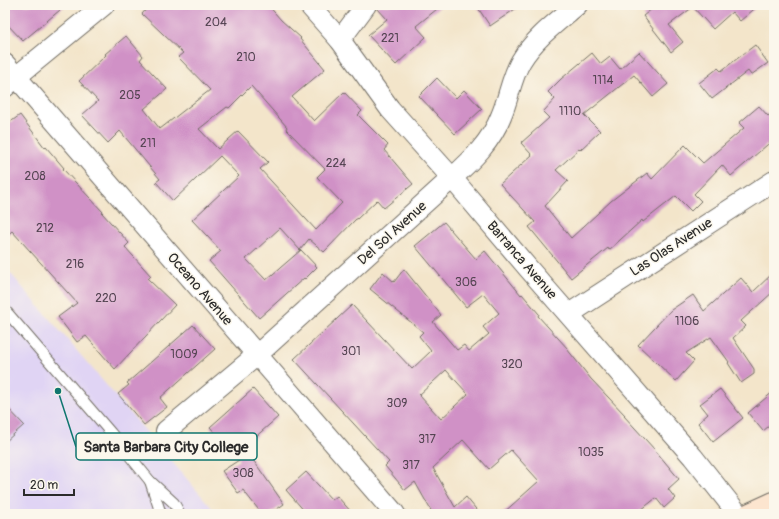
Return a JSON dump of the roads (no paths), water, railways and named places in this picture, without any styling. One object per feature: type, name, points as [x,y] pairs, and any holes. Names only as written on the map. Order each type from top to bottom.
[{"type":"main road","points":[[750,514],[774,503]]},
{"type":"street","points":[[9,76],[104,5]]},
{"type":"street","name":"Barranca Avenue","points":[[309,5],[340,40],[390,109],[452,178],[528,268],[693,457],[738,514]]},
{"type":"street","points":[[340,40],[366,5]]},
{"type":"street","name":"Del Sol Avenue","points":[[166,431],[257,355],[479,152],[490,138],[501,116],[513,76],[521,61],[536,40],[577,5]]},
{"type":"street","name":"Oceano Avenue","points":[[9,76],[257,355],[395,514]]},
{"type":"street","name":"Las Olas Avenue","points":[[569,314],[774,181]]},
{"type":"lane","points":[[5,310],[150,481],[174,503],[180,514]]},
{"type":"lane","points":[[150,481],[161,514]]},
{"type":"place","name":"Santa Barbara City College","points":[[58,391]]}]
